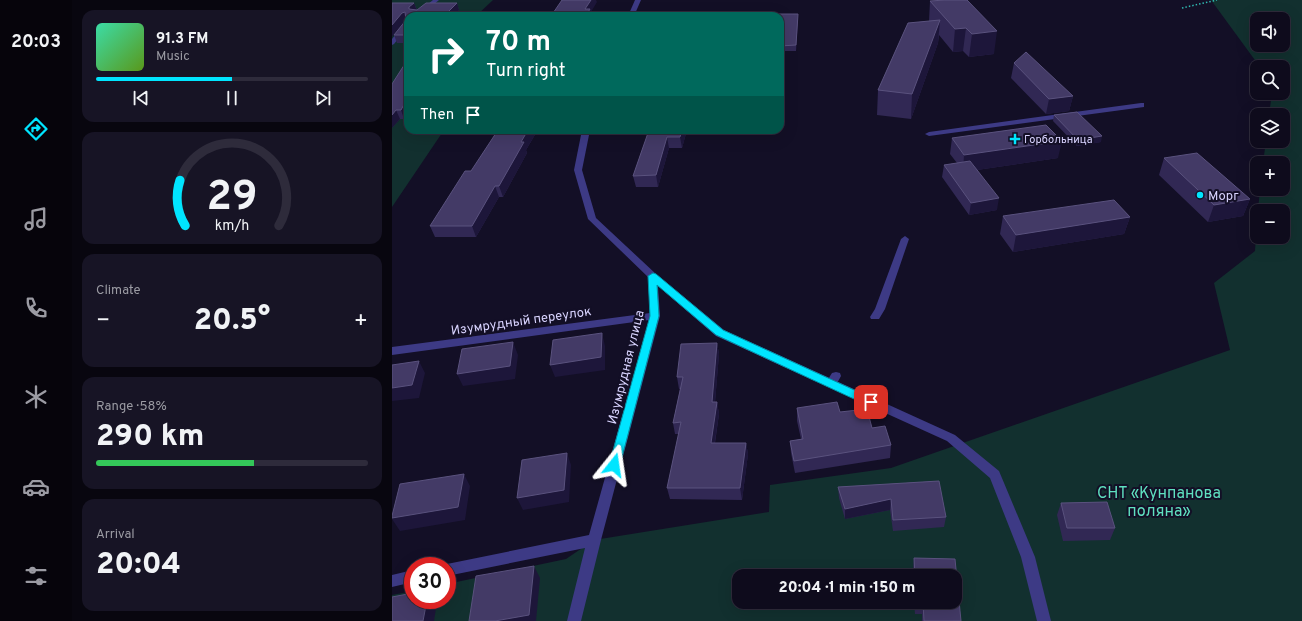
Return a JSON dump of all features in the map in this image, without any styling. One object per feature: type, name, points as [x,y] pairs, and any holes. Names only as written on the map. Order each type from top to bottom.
[{"type":"street","points":[[421,12],[436,0]]},
{"type":"street","points":[[633,12],[638,0]]},
{"type":"street","points":[[392,43],[404,28]]},
{"type":"street","points":[[929,134],[1141,105]]},
{"type":"street","points":[[585,134],[578,170],[592,219],[653,276],[720,333],[833,380],[951,438],[995,475],[1028,557],[1044,621]]},
{"type":"street","points":[[875,316],[880,309],[905,239]]},
{"type":"street","name":"Изумрудная улица","points":[[574,621],[594,540],[655,316],[653,276]]},
{"type":"street","name":"Изумрудный переулок","points":[[392,351],[655,316]]},
{"type":"street","points":[[456,568],[594,540]]},
{"type":"street","points":[[392,581],[404,578]]},
{"type":"path","points":[[1182,8],[1217,0]]},
{"type":"green space","points":[[392,0],[493,0],[480,12],[404,12],[404,134],[441,134],[392,207]]},
{"type":"green space","name":"СНТ «Кунпанова поляна»","points":[[1211,0],[1302,0],[1302,621],[392,621],[392,595],[404,593],[404,609],[456,609],[456,582],[566,559],[594,540],[769,512],[770,485],[891,468],[1230,350],[1214,283],[1255,251],[1255,244],[1290,244],[1290,204],[1259,204],[1259,196],[1290,196],[1290,156],[1264,156],[1265,148],[1290,148],[1290,108],[1270,108],[1271,100],[1290,100],[1290,60],[1255,60]]},
{"type":"building","points":[[562,0],[591,0],[585,9],[590,9],[588,12],[554,12]]},
{"type":"building","points":[[967,0],[997,31],[972,34],[966,28],[955,29],[930,1]]},
{"type":"building","points":[[392,3],[414,3],[409,7],[409,9],[417,10],[426,3],[457,3],[448,12],[404,12],[392,25]]},
{"type":"building","points":[[784,14],[798,14],[796,45],[784,46]]},
{"type":"building","points":[[940,20],[912,94],[878,90],[908,23]]},
{"type":"building","points":[[404,22],[404,35],[394,35]]},
{"type":"building","points":[[1026,52],[1073,96],[1049,99],[1014,63]]},
{"type":"building","points":[[404,65],[404,104],[401,110],[396,110],[392,115],[392,84]]},
{"type":"building","points":[[1077,112],[1102,136],[1078,140],[1054,115]]},
{"type":"building","points":[[1046,125],[1062,141],[964,155],[952,138]]},
{"type":"building","points":[[495,134],[526,134],[521,142],[524,142],[499,186],[495,186],[472,226],[430,226],[465,171],[471,171]]},
{"type":"building","points":[[648,134],[681,134],[680,137],[667,137],[656,175],[633,176]]},
{"type":"building","points":[[1197,153],[1250,199],[1214,205],[1164,158]]},
{"type":"building","points":[[970,161],[999,198],[971,203],[944,165]]},
{"type":"building","points":[[1114,200],[1130,217],[1016,235],[1003,216]]},
{"type":"building","points":[[602,333],[601,357],[550,365],[553,340]]},
{"type":"building","points":[[513,342],[510,366],[457,374],[462,349]]},
{"type":"building","points":[[717,343],[712,402],[717,402],[711,443],[746,443],[740,488],[667,488],[681,422],[673,423],[683,377],[677,377],[681,344]]},
{"type":"building","points":[[419,361],[412,385],[392,388],[392,365]]},
{"type":"building","points":[[837,402],[840,412],[867,409],[872,428],[885,426],[891,445],[794,461],[790,441],[803,439],[797,408]]},
{"type":"building","points":[[567,453],[564,490],[517,498],[522,460]]},
{"type":"building","points":[[464,474],[458,507],[392,518],[400,484]]},
{"type":"building","points":[[939,481],[946,517],[893,520],[891,499],[845,509],[838,487]]},
{"type":"building","points":[[1107,502],[1115,528],[1067,528],[1061,503]]},
{"type":"building","points":[[914,558],[955,559],[956,569],[915,569]]},
{"type":"building","points":[[534,566],[529,615],[495,621],[469,621],[476,576]]},
{"type":"building","points":[[404,595],[404,609],[425,609],[423,621],[392,621],[392,597]]},
{"type":"building","points":[[923,609],[960,609],[961,621],[924,621]]},
{"type":"place","name":"Горбольница","points":[[1015,139]]},
{"type":"place","name":"Морг","points":[[1200,195]]},
{"type":"route","points":[[614,465],[655,316],[653,276],[720,333],[871,402]]}]
